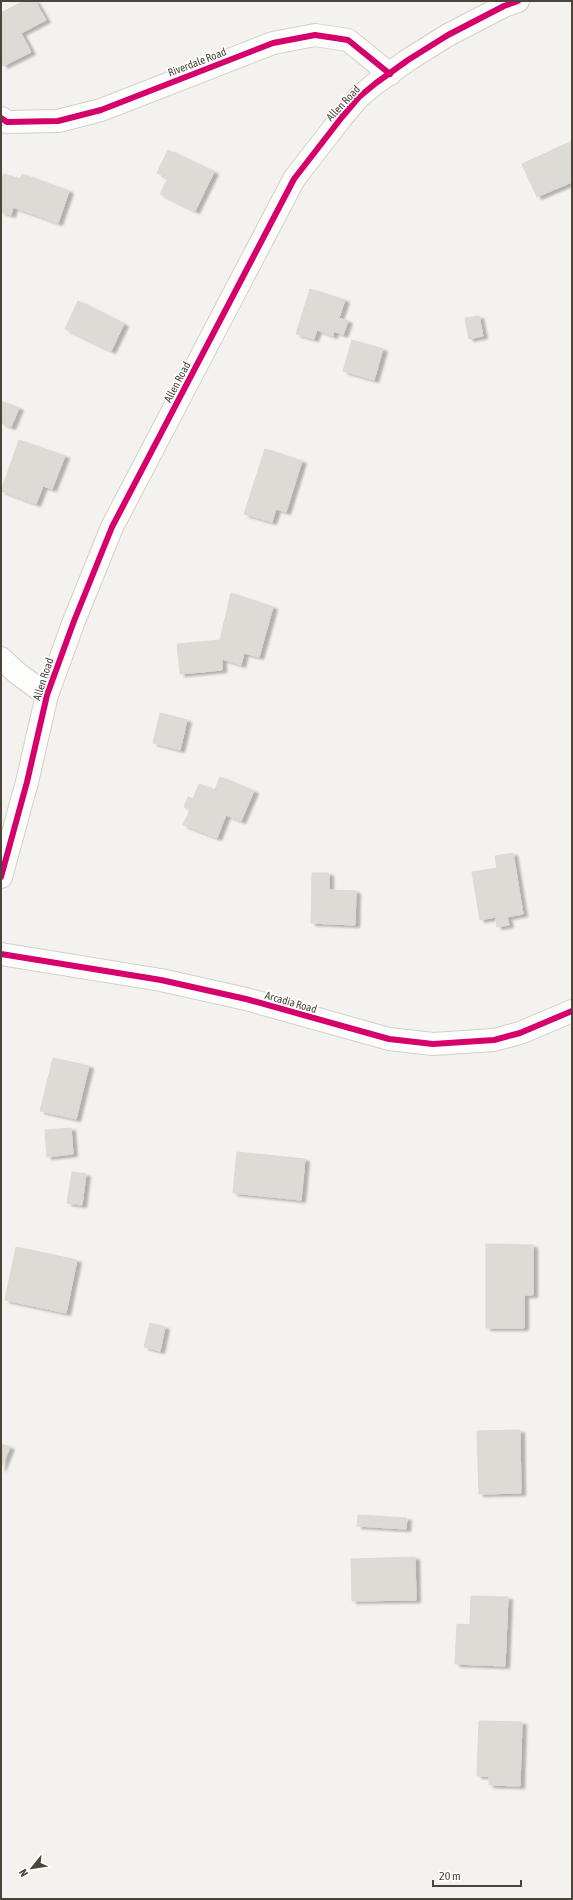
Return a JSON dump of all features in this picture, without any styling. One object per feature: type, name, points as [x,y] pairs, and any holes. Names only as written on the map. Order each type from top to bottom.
[{"type":"street","name":"Allen Road","points":[[1,877],[27,782],[47,695],[74,621],[112,528],[294,178],[325,137],[359,97],[408,60],[448,35],[504,6],[518,1]]},
{"type":"street","name":"Riverdale Road","points":[[1,118],[7,122],[58,121],[94,112],[273,43],[315,35],[348,40],[390,74]]},
{"type":"street","points":[[1,658],[17,673],[47,695]]},
{"type":"street","name":"Arcadia Road","points":[[1,954],[162,980],[246,999],[390,1039],[433,1044],[494,1040],[520,1033],[572,1012]]},
{"type":"building","points":[[24,1],[35,1],[46,20],[21,33],[31,52],[3,66],[1,61],[1,13]]},
{"type":"building","points":[[572,141],[572,182],[537,197],[522,164]]},
{"type":"building","points":[[168,150],[214,172],[195,211],[160,194],[168,178],[157,173]]},
{"type":"building","points":[[4,174],[20,179],[22,174],[69,191],[58,223],[13,207],[11,215],[1,212],[1,181]]},
{"type":"building","points":[[310,289],[345,300],[339,318],[348,321],[343,335],[334,331],[333,336],[317,330],[314,339],[296,334]]},
{"type":"building","points":[[78,301],[124,324],[111,351],[65,329]]},
{"type":"building","points":[[479,316],[483,336],[469,339],[465,318]]},
{"type":"building","points":[[352,340],[383,349],[374,380],[343,371]]},
{"type":"building","points":[[1,401],[19,408],[11,427],[1,423]]},
{"type":"building","points":[[19,440],[65,456],[52,489],[43,486],[36,504],[1,491]]},
{"type":"building","points":[[265,449],[302,461],[286,512],[276,509],[272,522],[244,514]]},
{"type":"building","points":[[231,593],[273,607],[259,657],[244,653],[241,665],[222,659],[222,670],[180,674],[177,644],[220,640]]},
{"type":"building","points":[[160,713],[187,720],[180,750],[153,743]]},
{"type":"building","points":[[220,777],[254,791],[241,821],[226,815],[217,838],[183,825],[190,810],[184,807],[188,797],[193,799],[199,784],[215,790]]},
{"type":"building","points":[[513,853],[523,914],[507,917],[509,925],[497,927],[496,917],[480,920],[472,872],[497,868],[495,856]]},
{"type":"building","points":[[312,873],[329,873],[329,890],[356,891],[355,925],[311,923]]},
{"type":"building","points":[[53,1058],[89,1066],[76,1119],[40,1111]]},
{"type":"building","points":[[71,1128],[73,1154],[47,1157],[45,1130]]},
{"type":"building","points":[[237,1152],[305,1159],[301,1200],[233,1193]]},
{"type":"building","points":[[72,1172],[86,1174],[82,1205],[67,1203]]},
{"type":"building","points":[[486,1244],[533,1245],[533,1295],[524,1295],[524,1328],[486,1328]]},
{"type":"building","points":[[16,1247],[77,1260],[66,1313],[5,1300]]},
{"type":"building","points":[[150,1323],[165,1327],[160,1351],[144,1347]]},
{"type":"building","points":[[520,1430],[521,1493],[479,1494],[477,1431]]},
{"type":"building","points":[[1,1444],[10,1447],[1,1469]]},
{"type":"building","points":[[358,1515],[407,1518],[406,1529],[357,1526]]},
{"type":"building","points":[[415,1557],[416,1600],[352,1601],[351,1559]]},
{"type":"building","points":[[471,1596],[508,1597],[505,1666],[455,1664],[457,1624],[470,1625]]},
{"type":"building","points":[[479,1721],[522,1722],[520,1786],[489,1785],[489,1776],[477,1776]]},
{"type":"cycle path","points":[[1,877],[27,782],[47,695],[74,621],[112,527],[294,179],[359,97],[376,83],[408,60],[448,35],[504,6],[518,1]]},
{"type":"cycle path","points":[[1,118],[7,122],[58,121],[101,110],[273,43],[315,35],[348,40],[390,74]]},
{"type":"cycle path","points":[[1,954],[161,980],[246,999],[389,1039],[433,1044],[494,1040],[520,1033],[572,1011]]}]
